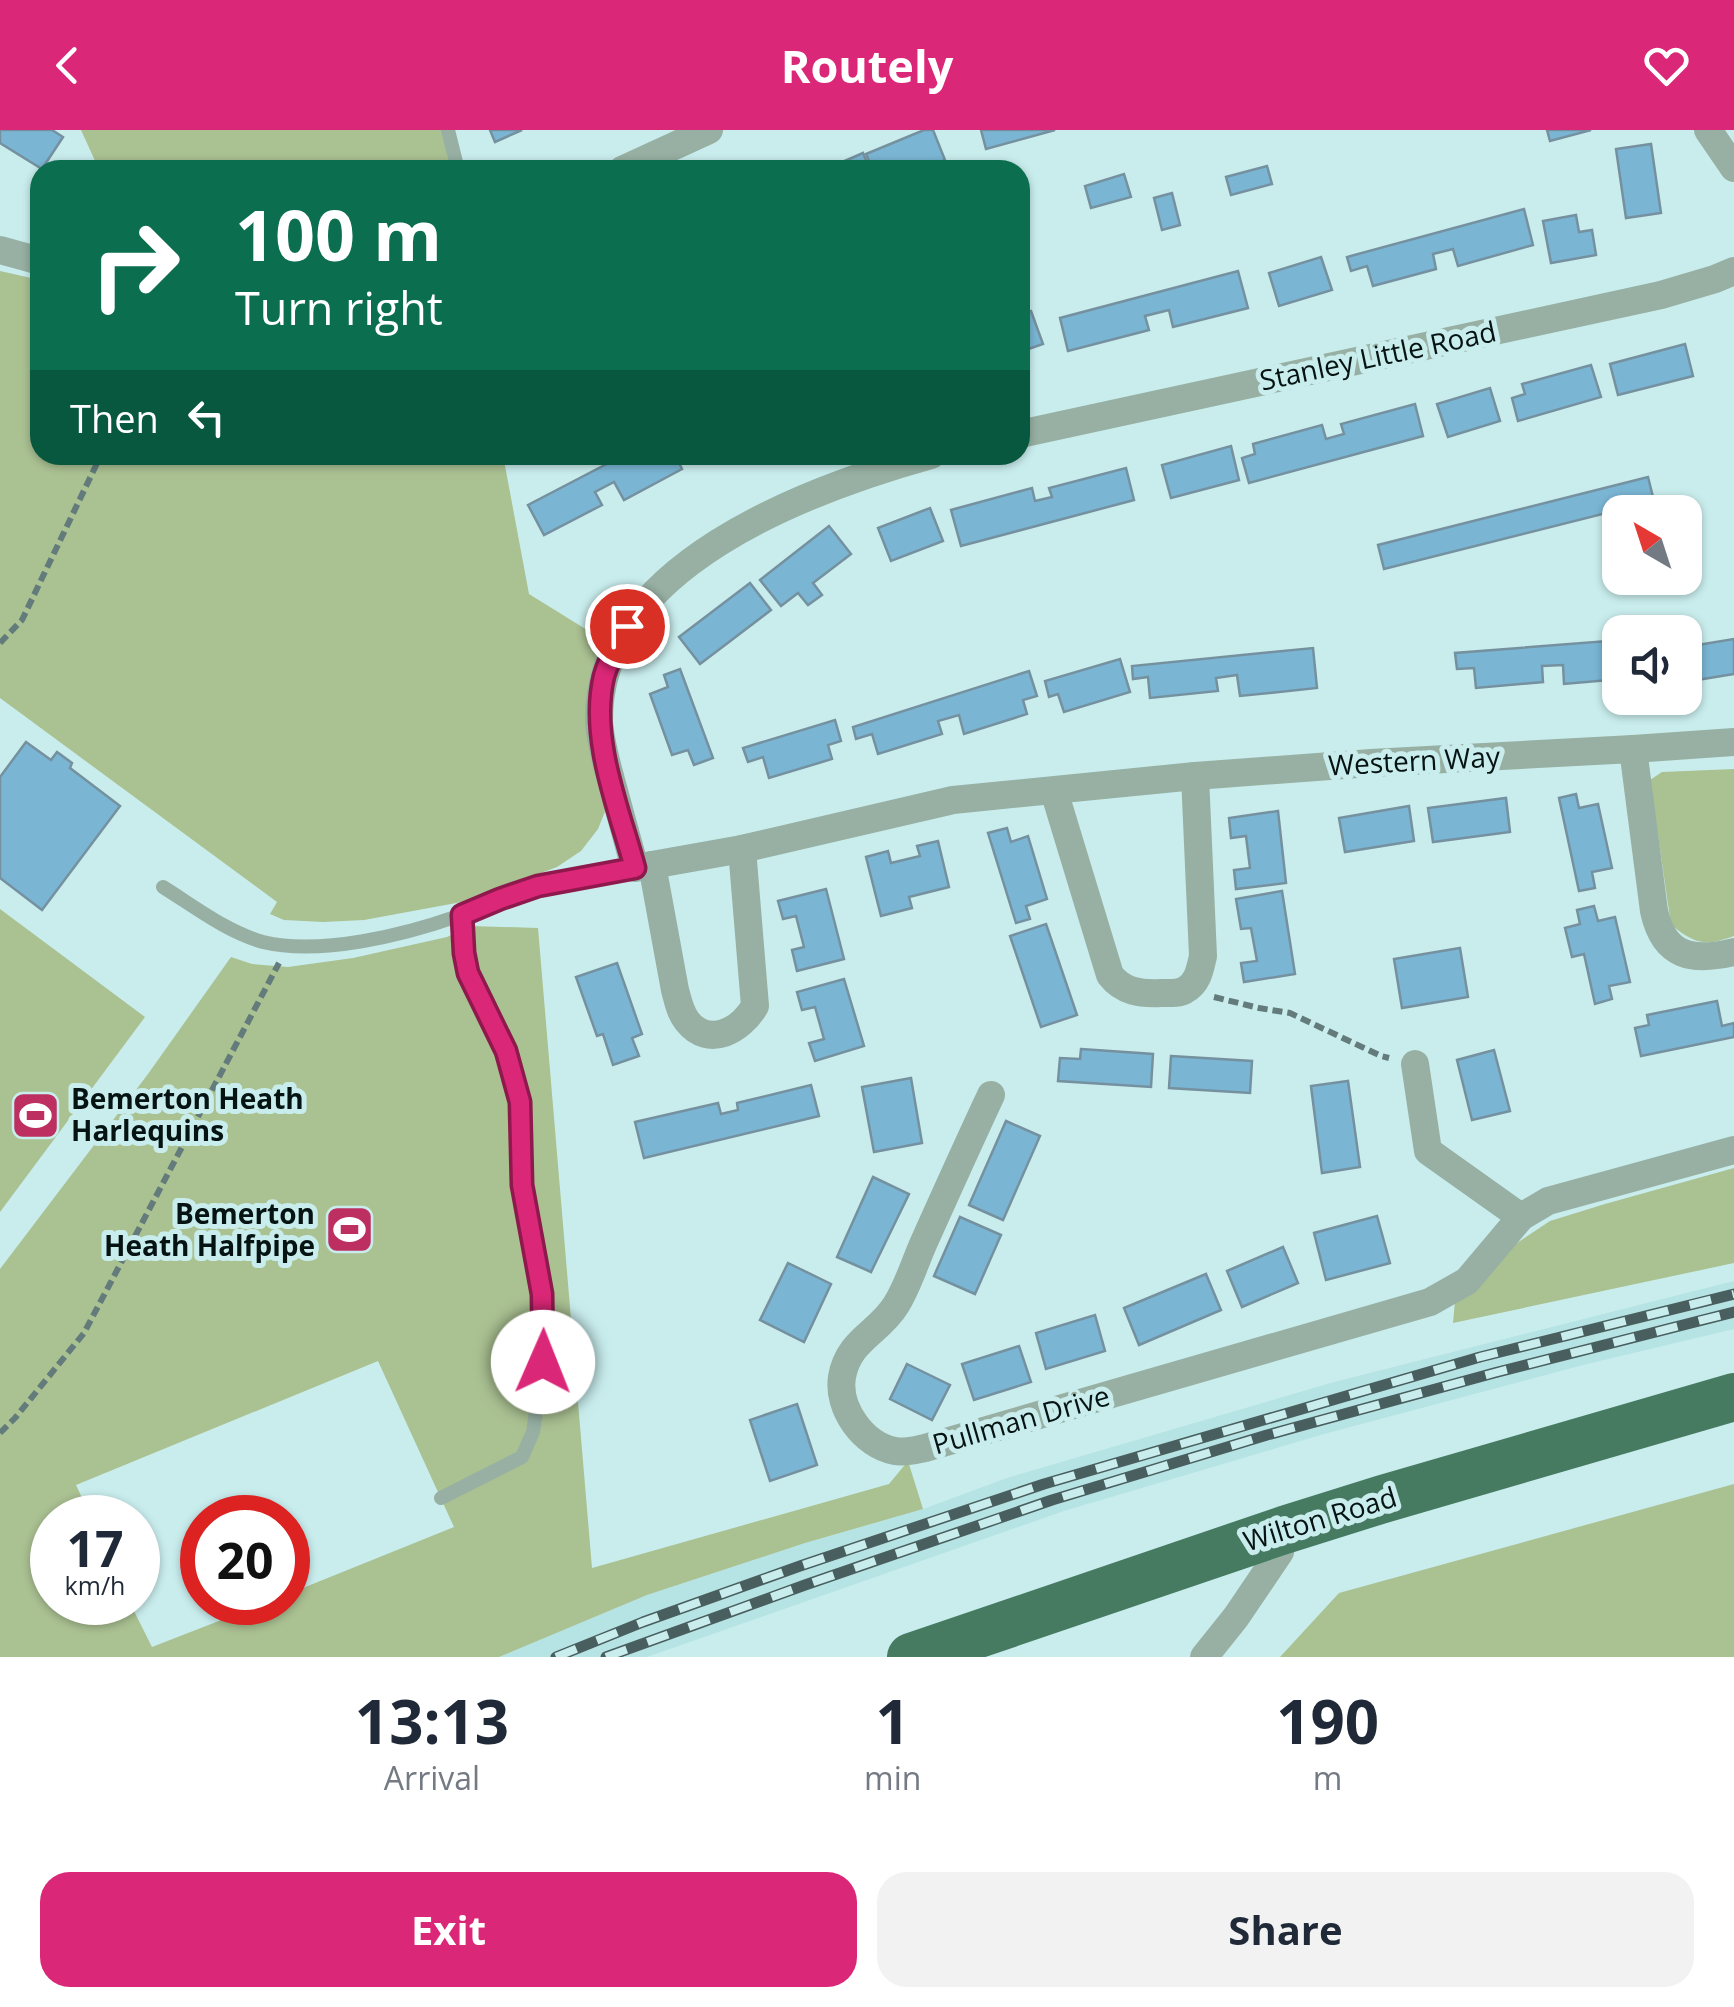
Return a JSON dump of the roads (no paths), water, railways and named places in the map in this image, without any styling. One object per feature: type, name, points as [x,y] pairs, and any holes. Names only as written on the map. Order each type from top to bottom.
[{"type":"highway","name":"Wilton Road","points":[[911,1657],[1284,1530],[1734,1398]]},
{"type":"street","points":[[644,160],[710,130]]},
{"type":"street","points":[[1708,130],[1734,168]]},
{"type":"street","points":[[0,250],[30,258]]},
{"type":"street","name":"Stanley Little Road","points":[[1030,432],[1661,295],[1734,271]]},
{"type":"street","points":[[742,849],[755,1006],[736,1029],[710,1035],[688,1022],[680,1009],[644,867],[602,746],[599,724],[605,674],[627,626],[664,583],[718,543],[815,492],[894,465]]},
{"type":"street","name":"Western Way","points":[[644,867],[742,849],[953,800],[1370,763],[1734,742]]},
{"type":"street","points":[[1633,750],[1654,911],[1661,934],[1674,949],[1684,953],[1705,956],[1734,952]]},
{"type":"street","points":[[1054,790],[1110,976],[1128,990],[1144,994],[1178,993],[1187,990],[1199,974],[1203,956],[1196,776]]},
{"type":"street","points":[[1415,1064],[1428,1151],[1522,1217]]},
{"type":"street","name":"Pullman Drive","points":[[990,1095],[895,1307],[847,1358],[841,1394],[846,1411],[870,1439],[890,1450],[908,1452],[925,1448],[1430,1302],[1468,1281],[1522,1217],[1548,1202],[1734,1150]]},
{"type":"street","points":[[1204,1657],[1280,1552],[1284,1530]]},
{"type":"lane","points":[[448,130],[456,160]]},
{"type":"lane","points":[[163,887],[228,928],[262,942],[288,946],[344,944],[462,915],[538,886],[644,867]]},
{"type":"lane","points":[[441,1498],[522,1457],[533,1432],[543,1362],[542,1294],[522,1185],[520,1102],[506,1051],[468,973],[462,915]]},
{"type":"railway","points":[[556,1657],[800,1566],[1044,1484],[1480,1357],[1734,1294]]},
{"type":"railway","points":[[606,1657],[1052,1500],[1267,1435],[1734,1312]]},
{"type":"place","name":"Bemerton Heath Harlequins","points":[[36,1115]]},
{"type":"place","name":"Bemerton Heath Halfpipe","points":[[350,1230]]}]
